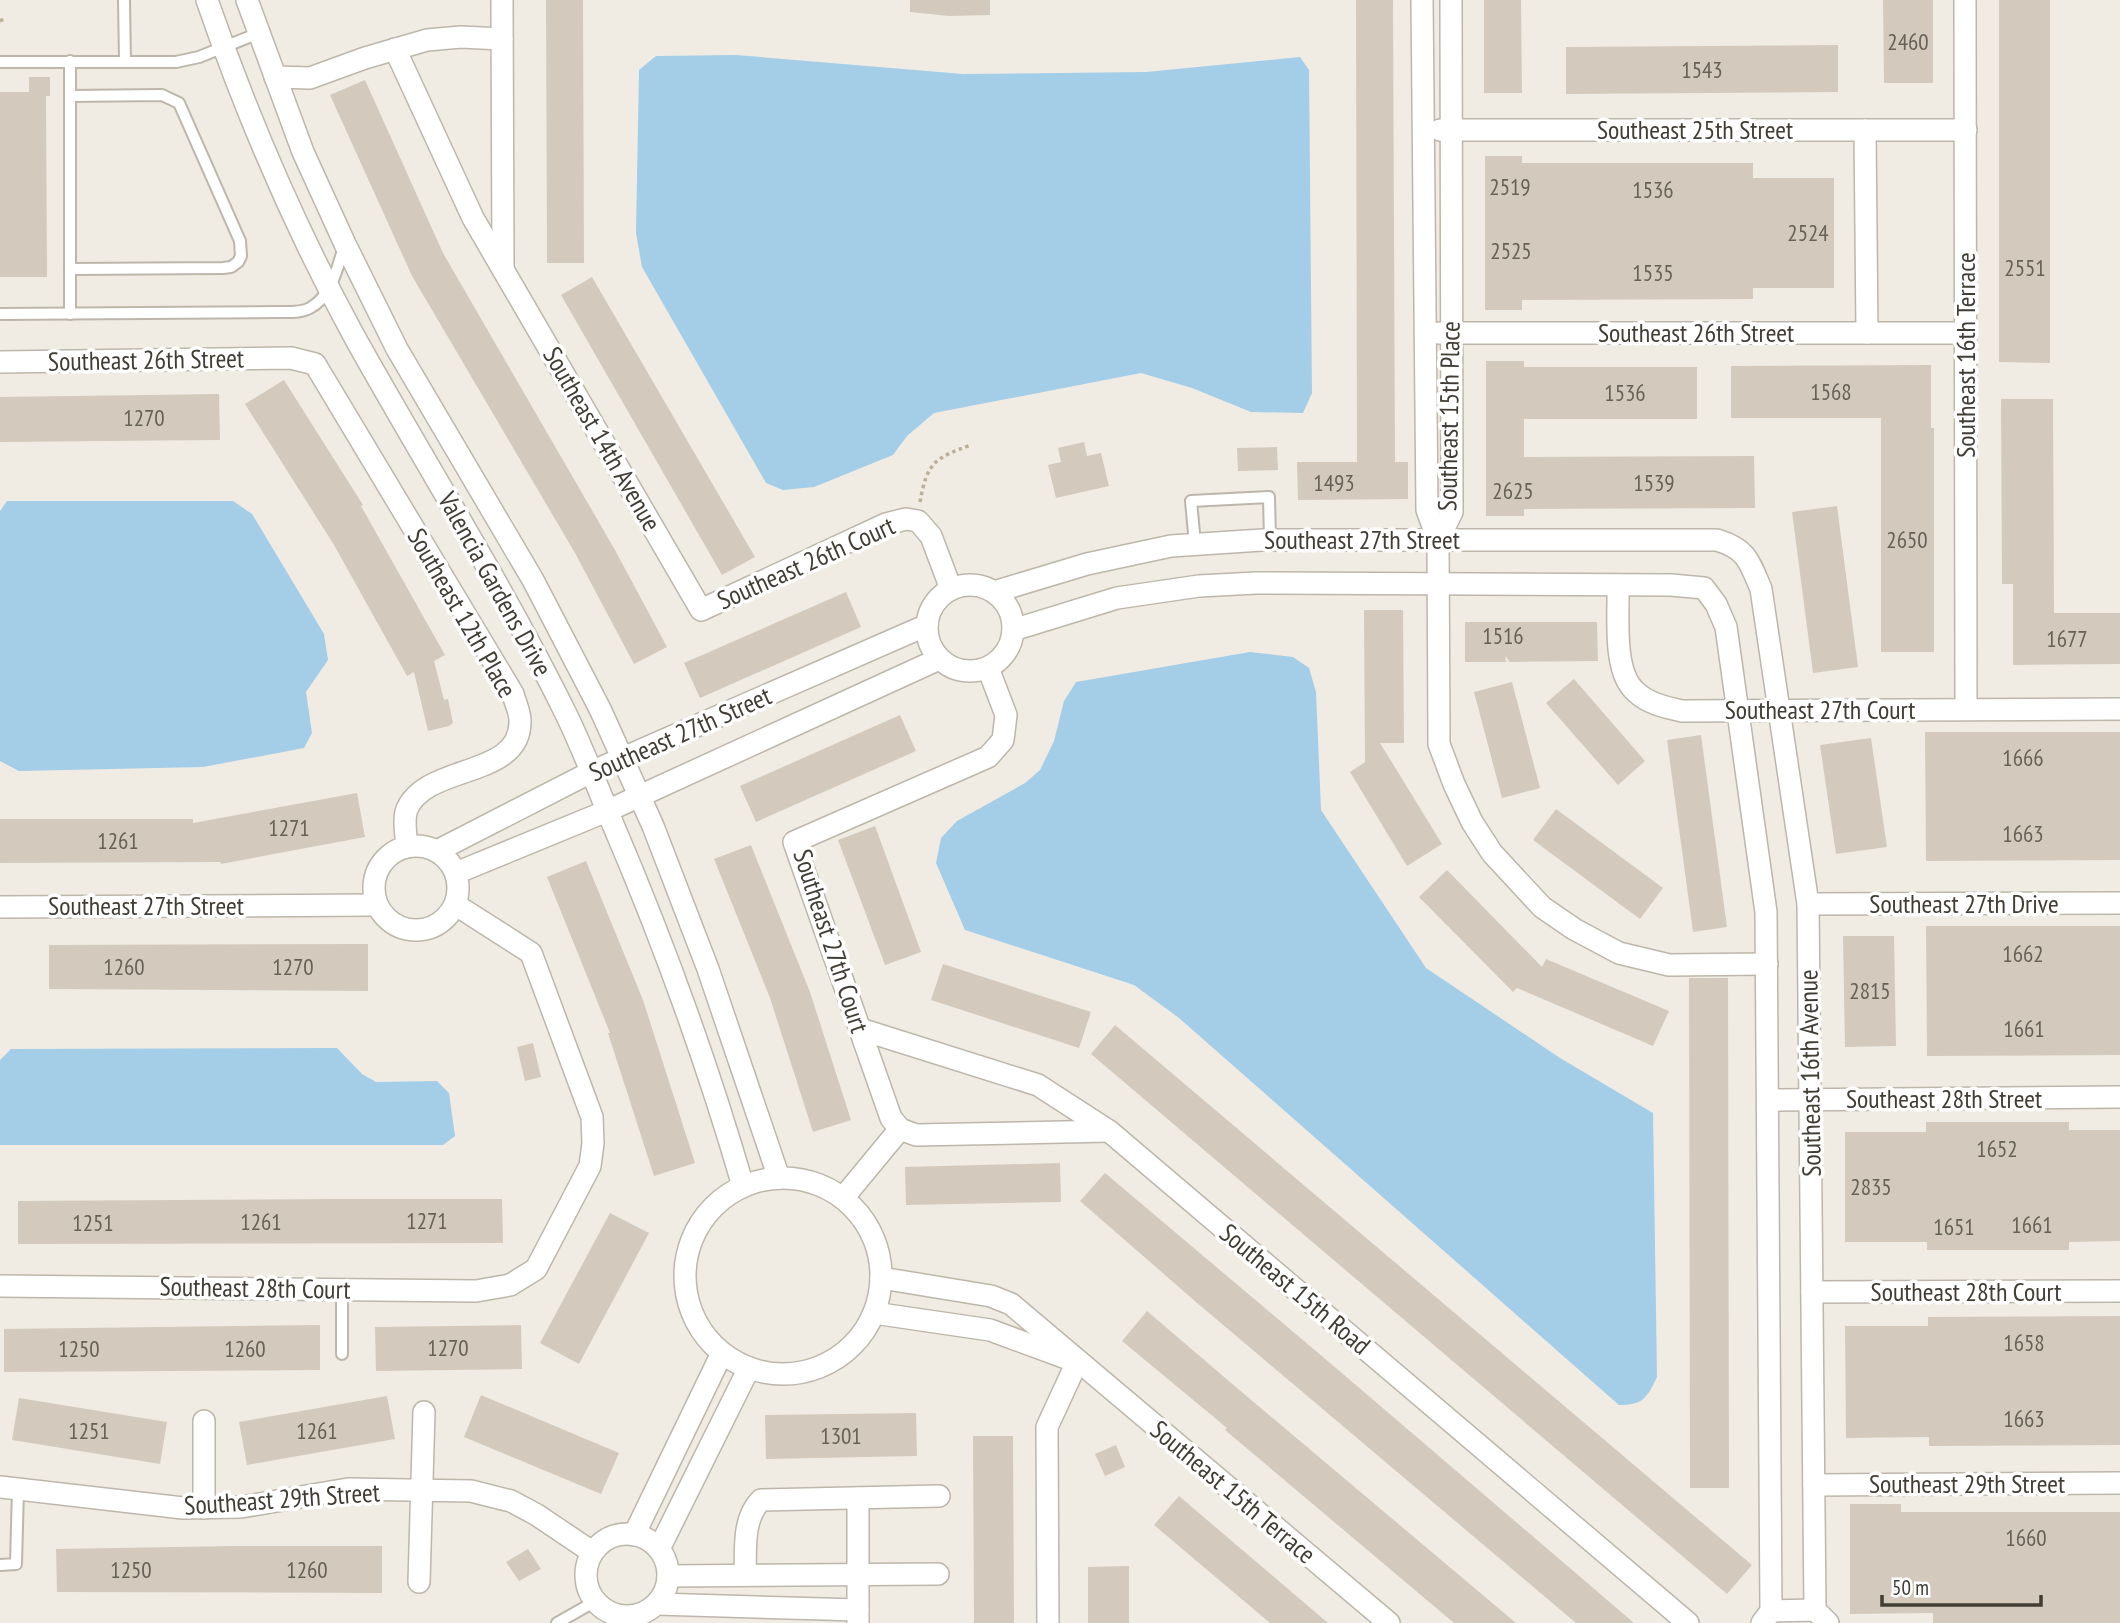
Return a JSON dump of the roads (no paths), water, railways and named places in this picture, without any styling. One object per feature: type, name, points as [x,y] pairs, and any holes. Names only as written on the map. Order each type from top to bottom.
[{"type":"street","name":"Valencia Gardens Drive","points":[[207,0],[271,168],[330,289],[567,715],[678,984],[717,1098],[743,1186]]},
{"type":"street","name":"Valencia Gardens Drive","points":[[247,0],[313,177],[397,349],[533,580],[600,709],[639,796],[708,969],[779,1178]]},
{"type":"street","name":"Southeast 14th Avenue","points":[[502,0],[503,268]]},
{"type":"street","name":"Southeast 15th Place","points":[[1422,0],[1427,510],[1438,540]]},
{"type":"street","name":"Southeast 15th Place","points":[[1438,540],[1452,512],[1451,0]]},
{"type":"street","name":"Southeast 16th Terrace","points":[[1965,0],[1966,709]]},
{"type":"street","points":[[275,77],[301,79],[322,75],[427,40],[461,37],[502,39]]},
{"type":"street","name":"Southeast 14th Avenue","points":[[395,49],[473,218],[701,610]]},
{"type":"street","name":"Southeast 25th Street","points":[[1424,130],[1966,130]]},
{"type":"street","points":[[1864,130],[1867,333]]},
{"type":"street","name":"Southeast 26th Street","points":[[1426,333],[1966,333]]},
{"type":"street","name":"Southeast 26th Street","points":[[0,362],[291,358]]},
{"type":"street","name":"Southeast 12th Place","points":[[291,358],[315,365],[513,694],[520,719],[517,741],[500,758],[431,785],[413,798],[406,812],[407,846]]},
{"type":"street","name":"Southeast 26th Court","points":[[701,610],[886,524],[906,519],[918,521],[931,536],[951,589]]},
{"type":"street","name":"Southeast 27th Street","points":[[993,592],[1087,564],[1171,546],[1195,544],[1270,540],[1717,540],[1736,546]]},
{"type":"street","points":[[1438,540],[1439,744],[1472,822],[1492,853],[1542,907],[1574,929],[1619,953],[1669,965],[1767,964]]},
{"type":"street","name":"Southeast 16th Avenue","points":[[1704,588],[1716,604],[1726,626],[1766,912],[1769,1100],[1766,1617],[1821,1617],[1814,1485],[1808,904],[1761,589],[1749,561],[1736,546]]},
{"type":"street","name":"Southeast 27th Street","points":[[1013,631],[1117,598],[1199,586],[1256,583],[1671,585],[1704,588]]},
{"type":"street","points":[[965,585],[980,586],[993,592],[1009,609],[1013,631],[1006,653],[988,668],[975,671],[962,671],[939,659],[928,638],[927,625],[934,604],[951,589],[965,585]]},
{"type":"street","name":"Southeast 27th Court","points":[[1618,585],[1622,668],[1633,691],[1652,703],[1682,711],[2120,709]]},
{"type":"street","name":"Southeast 27th Street","points":[[438,851],[591,772],[927,625]]},
{"type":"street","points":[[881,646],[895,679]]},
{"type":"street","name":"Southeast 27th Street","points":[[456,873],[607,811],[939,659]]},
{"type":"street","name":"Southeast 27th Court","points":[[900,1129],[891,1118],[794,842],[988,757],[1003,740],[1006,715],[988,668]]},
{"type":"street","points":[[407,846],[428,847],[438,851],[449,861],[456,873],[459,884],[456,905],[437,925],[424,930],[409,930],[396,925],[384,916],[377,905],[375,876],[382,863],[393,852],[407,846]]},
{"type":"street","name":"Southeast 27th Drive","points":[[1808,904],[2120,903]]},
{"type":"street","name":"Southeast 27th Street","points":[[0,907],[377,905]]},
{"type":"street","name":"Southeast 28th Court","points":[[0,1286],[476,1291],[510,1285],[536,1269],[590,1166],[592,1117],[531,953],[456,905]]},
{"type":"street","name":"Southeast 15th Road","points":[[860,1029],[1038,1085],[1109,1131],[1688,1623]]},
{"type":"street","name":"Southeast 28th Street","points":[[1769,1100],[2120,1097]]},
{"type":"street","points":[[843,1198],[900,1129],[916,1135],[1109,1131]]},
{"type":"street","points":[[779,1178],[802,1180],[824,1187],[843,1198],[864,1220],[877,1248],[881,1278],[874,1313],[858,1339],[836,1359],[808,1370],[779,1374],[750,1368],[722,1353],[702,1332],[689,1307],[684,1278],[688,1249],[700,1223],[719,1201],[743,1186],[779,1178]]},
{"type":"street","name":"Southeast 15th Terrace","points":[[881,1278],[991,1296],[1012,1304],[1077,1362],[1389,1623]]},
{"type":"street","name":"Southeast 28th Court","points":[[1812,1292],[2120,1291]]},
{"type":"street","points":[[990,1330],[1012,1304]]},
{"type":"street","name":"Southeast 15th Terrace","points":[[874,1313],[990,1330],[1077,1362]]},
{"type":"street","points":[[634,1535],[722,1353]]},
{"type":"street","points":[[1048,1623],[1046,1427],[1077,1362]]},
{"type":"street","points":[[659,1549],[750,1368]]},
{"type":"street","points":[[419,1582],[424,1412]]},
{"type":"street","points":[[204,1421],[204,1508]]},
{"type":"street","name":"Southeast 29th Street","points":[[1814,1485],[2120,1483]]},
{"type":"street","name":"Southeast 29th Street","points":[[9,1488],[183,1508],[241,1507],[348,1489],[471,1491],[511,1502],[537,1515],[592,1552]]},
{"type":"street","points":[[745,1575],[747,1528],[753,1508],[761,1500],[939,1496]]},
{"type":"street","points":[[649,1613],[663,1596],[668,1576],[667,1566],[659,1549],[647,1539],[634,1535],[610,1537],[592,1552],[586,1564],[585,1577],[588,1590],[605,1613],[634,1616],[649,1613],[858,1617],[858,1498]]},
{"type":"street","points":[[668,1576],[938,1574]]},
{"type":"lane","points":[[124,0],[125,62]]},
{"type":"lane","points":[[0,62],[183,61],[259,33]]},
{"type":"lane","points":[[70,61],[70,314]]},
{"type":"lane","points":[[70,96],[162,95],[179,103],[241,248],[238,262],[223,268],[70,269]]},
{"type":"lane","points":[[0,314],[292,311],[310,308],[330,289],[345,244]]},
{"type":"lane","points":[[1195,544],[1191,501],[1269,497],[1270,540]]},
{"type":"lane","points":[[342,1289],[342,1354]]},
{"type":"lane","points":[[0,1565],[16,1564],[9,1488]]},
{"type":"lane","points":[[557,1623],[605,1613]]},
{"type":"water","points":[[736,55],[963,74],[1146,72],[1300,57],[1309,70],[1312,393],[1303,413],[1251,412],[1192,388],[1141,373],[934,413],[907,436],[893,455],[814,487],[783,490],[766,483],[642,267],[636,233],[639,70],[656,56]]},
{"type":"water","points":[[7,501],[233,501],[252,514],[324,634],[328,660],[306,692],[312,733],[304,748],[203,767],[19,771],[0,761],[0,511]]},
{"type":"water","points":[[1250,652],[1293,657],[1309,668],[1316,692],[1321,810],[1426,968],[1560,1058],[1653,1113],[1657,1377],[1647,1395],[1639,1402],[1619,1405],[1179,1018],[1134,985],[965,930],[936,863],[941,838],[957,821],[1025,783],[1040,770],[1054,741],[1064,701],[1076,682]]},
{"type":"water","points":[[337,1048],[362,1074],[376,1082],[437,1081],[449,1093],[455,1136],[443,1145],[0,1145],[0,1060],[11,1049]]}]
